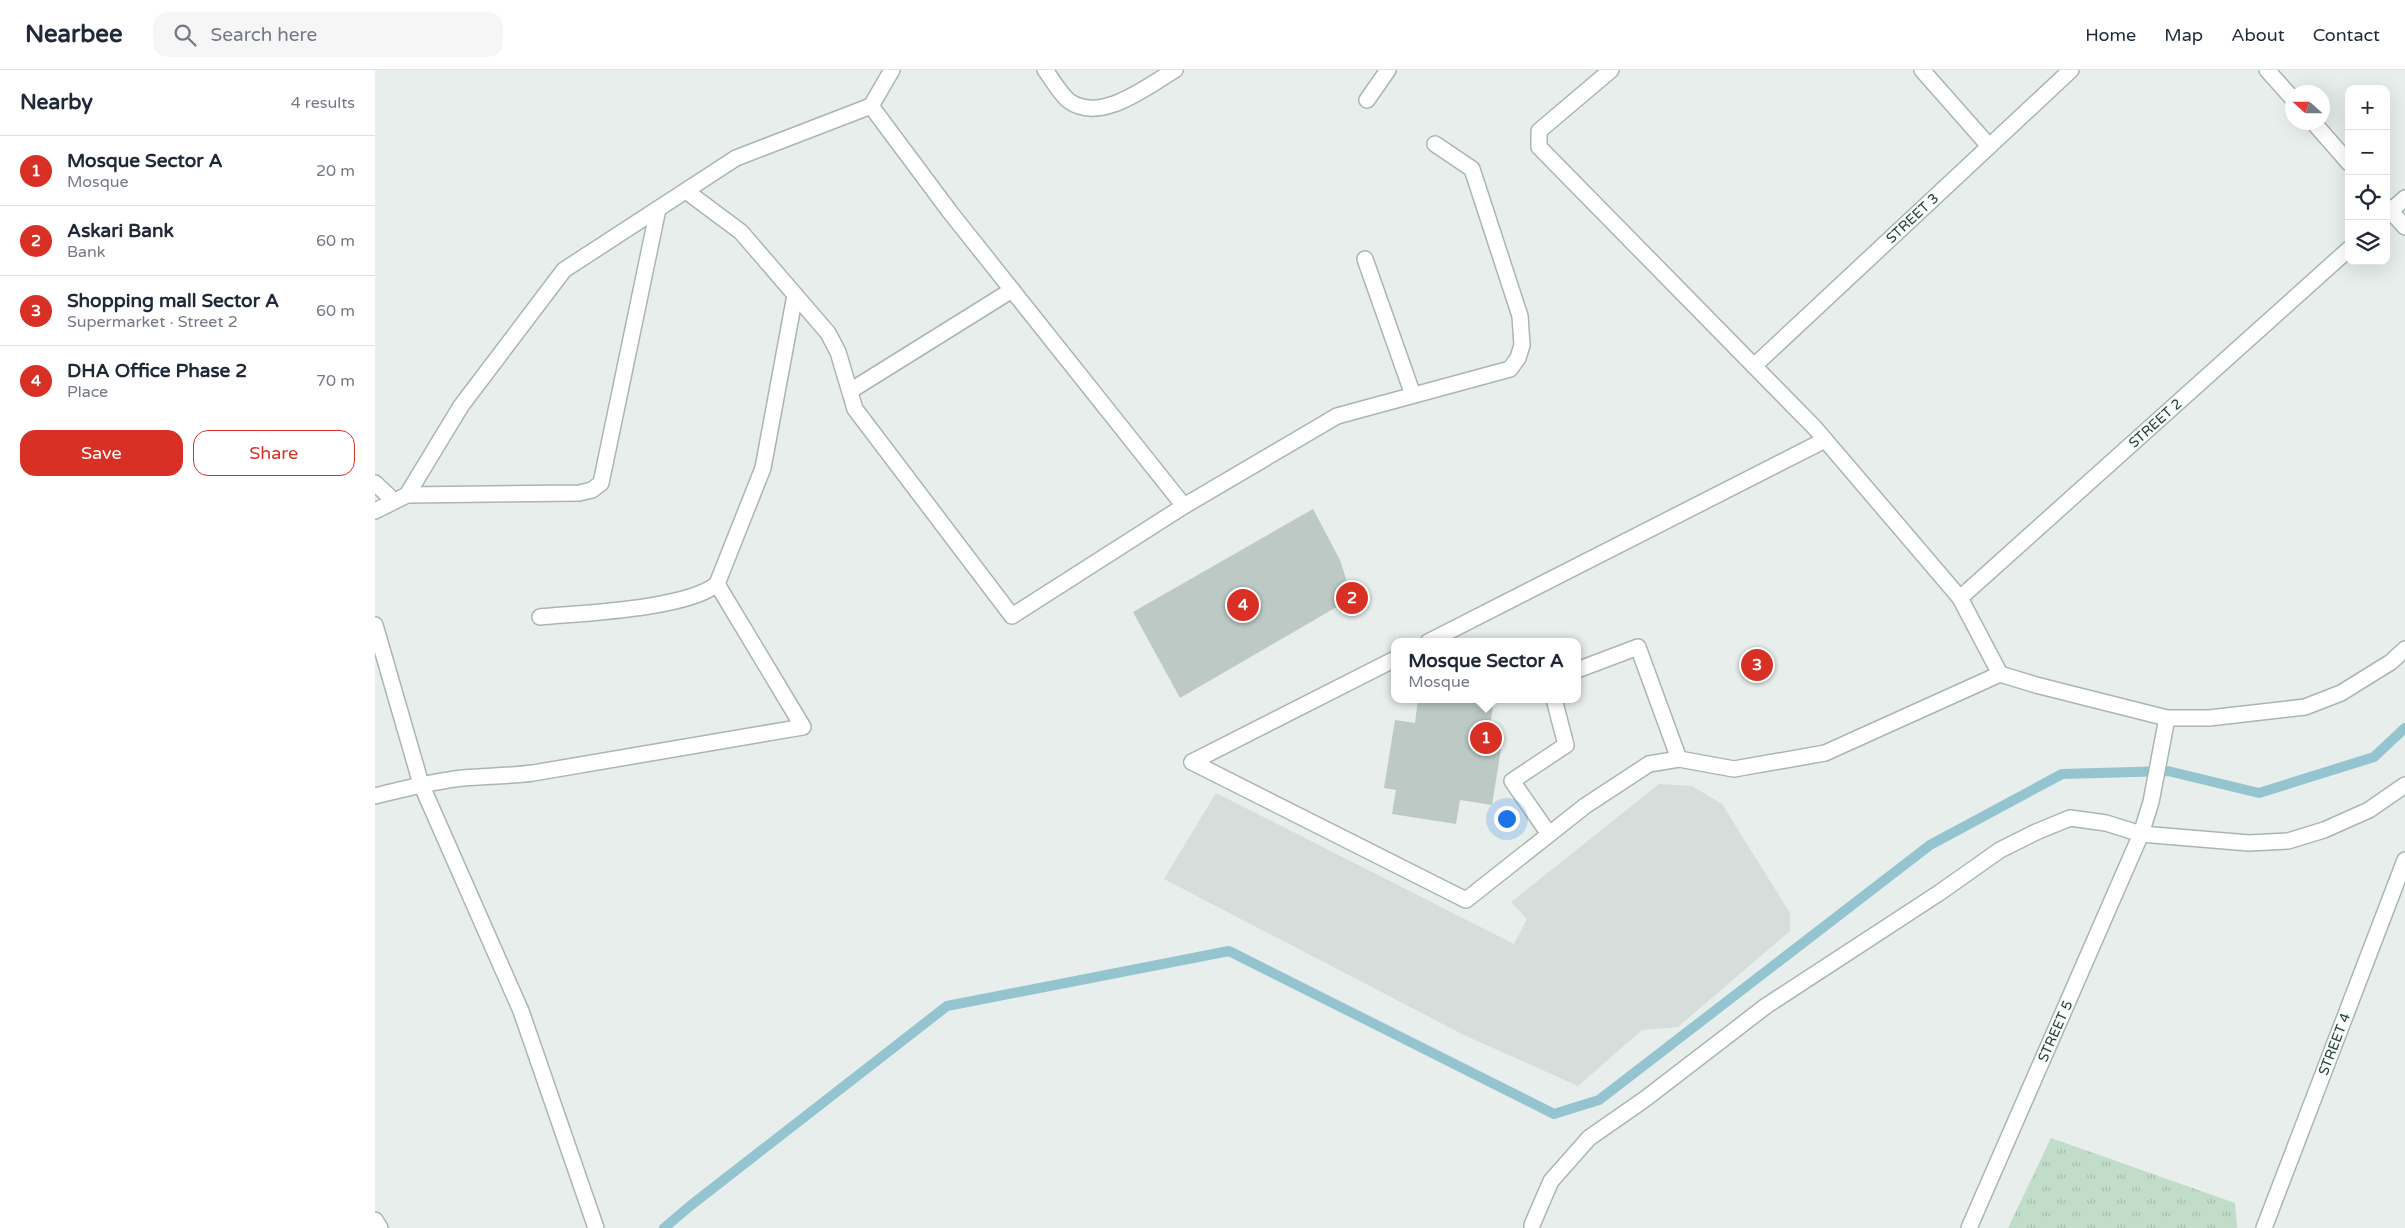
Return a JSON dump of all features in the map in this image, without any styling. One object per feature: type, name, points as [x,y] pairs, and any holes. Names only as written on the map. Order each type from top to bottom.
[{"type":"street","points":[[401,498],[461,406],[564,270],[737,158],[871,106],[892,70]]},
{"type":"street","points":[[1045,70],[1069,100],[1090,110],[1119,103],[1175,70]]},
{"type":"street","points":[[1367,100],[1388,70]]},
{"type":"street","points":[[1611,70],[1539,131],[1539,147],[1825,440],[1960,598],[2000,674]]},
{"type":"street","points":[[1922,70],[1989,146]]},
{"type":"street","name":"STREET 3","points":[[1754,366],[2071,70]]},
{"type":"street","points":[[2267,70],[2285,90]]},
{"type":"street","points":[[871,106],[1011,290],[1184,506]]},
{"type":"street","points":[[2320,130],[2345,158]]},
{"type":"street","points":[[686,191],[741,232],[828,333],[838,352],[855,409],[1012,616],[1184,506],[1337,416],[1510,369],[1522,346],[1520,316],[1472,169],[1435,144]]},
{"type":"street","points":[[2390,209],[2405,198]]},
{"type":"street","points":[[375,511],[401,498],[579,493],[592,490],[601,484],[658,209]]},
{"type":"street","points":[[2390,213],[2405,227]]},
{"type":"street","name":"STREET 2","points":[[1960,598],[2345,253]]},
{"type":"street","points":[[1365,259],[1413,395]]},
{"type":"street","points":[[850,391],[1011,290]]},
{"type":"street","points":[[540,617],[662,603],[707,592],[717,584],[763,468],[795,295]]},
{"type":"street","points":[[1436,638],[1825,440]]},
{"type":"street","points":[[375,483],[401,498]]},
{"type":"street","points":[[375,796],[421,784],[464,778],[494,778],[533,773],[803,727],[717,584]]},
{"type":"street","points":[[375,625],[421,784],[521,1011],[596,1228]]},
{"type":"street","points":[[1581,668],[1638,647],[1679,759]]},
{"type":"street","points":[[1391,661],[1192,762],[1466,900],[1585,806],[1649,764],[1679,759],[1734,769],[1825,753],[2000,674],[2035,686],[2167,718],[2209,718],[2305,707],[2341,693],[2391,662],[2405,650]]},
{"type":"street","points":[[1549,834],[1512,780],[1566,745],[1554,703]]},
{"type":"street","name":"STREET 5","points":[[1969,1228],[2141,834],[2151,802],[2167,718]]},
{"type":"street","points":[[1532,1225],[1551,1181],[1589,1138],[1645,1100],[1766,1006],[1939,893],[2000,850],[2035,832],[2070,818],[2106,823],[2141,834],[2249,843],[2288,841],[2324,830],[2369,810],[2405,786]]},
{"type":"street","name":"STREET 4","points":[[2264,1228],[2405,860]]},
{"type":"street","points":[[375,1220],[380,1228]]},
{"type":"shaded area","points":[[1659,784],[1692,786],[1722,804],[1790,913],[1790,931],[1678,1027],[1642,1030],[1578,1086],[1464,1035],[1164,879],[1216,793],[1514,944],[1527,919],[1511,902]]},
{"type":"green space","points":[[2051,1138],[2235,1203],[2237,1228],[2008,1228]]},
{"type":"building","points":[[1313,509],[1340,560],[1352,598],[1180,698],[1133,612]]},
{"type":"building","points":[[1418,703],[1493,703],[1487,747],[1501,749],[1492,805],[1460,800],[1456,824],[1392,814],[1396,790],[1384,788],[1395,720],[1415,723]]},
{"type":"waterway","points":[[664,1228],[947,1006],[1229,951],[1554,1114],[1599,1100],[1930,845],[2062,774],[2168,771],[2259,793],[2374,757],[2405,728]]},
{"type":"place","name":"Askari Bank","points":[[1352,598]]},
{"type":"place","name":"DHA Office Phase 2","points":[[1243,605]]},
{"type":"place","name":"Shopping mall Sector A","points":[[1757,665]]},
{"type":"place","name":"Mosque Sector A","points":[[1486,738]]}]
